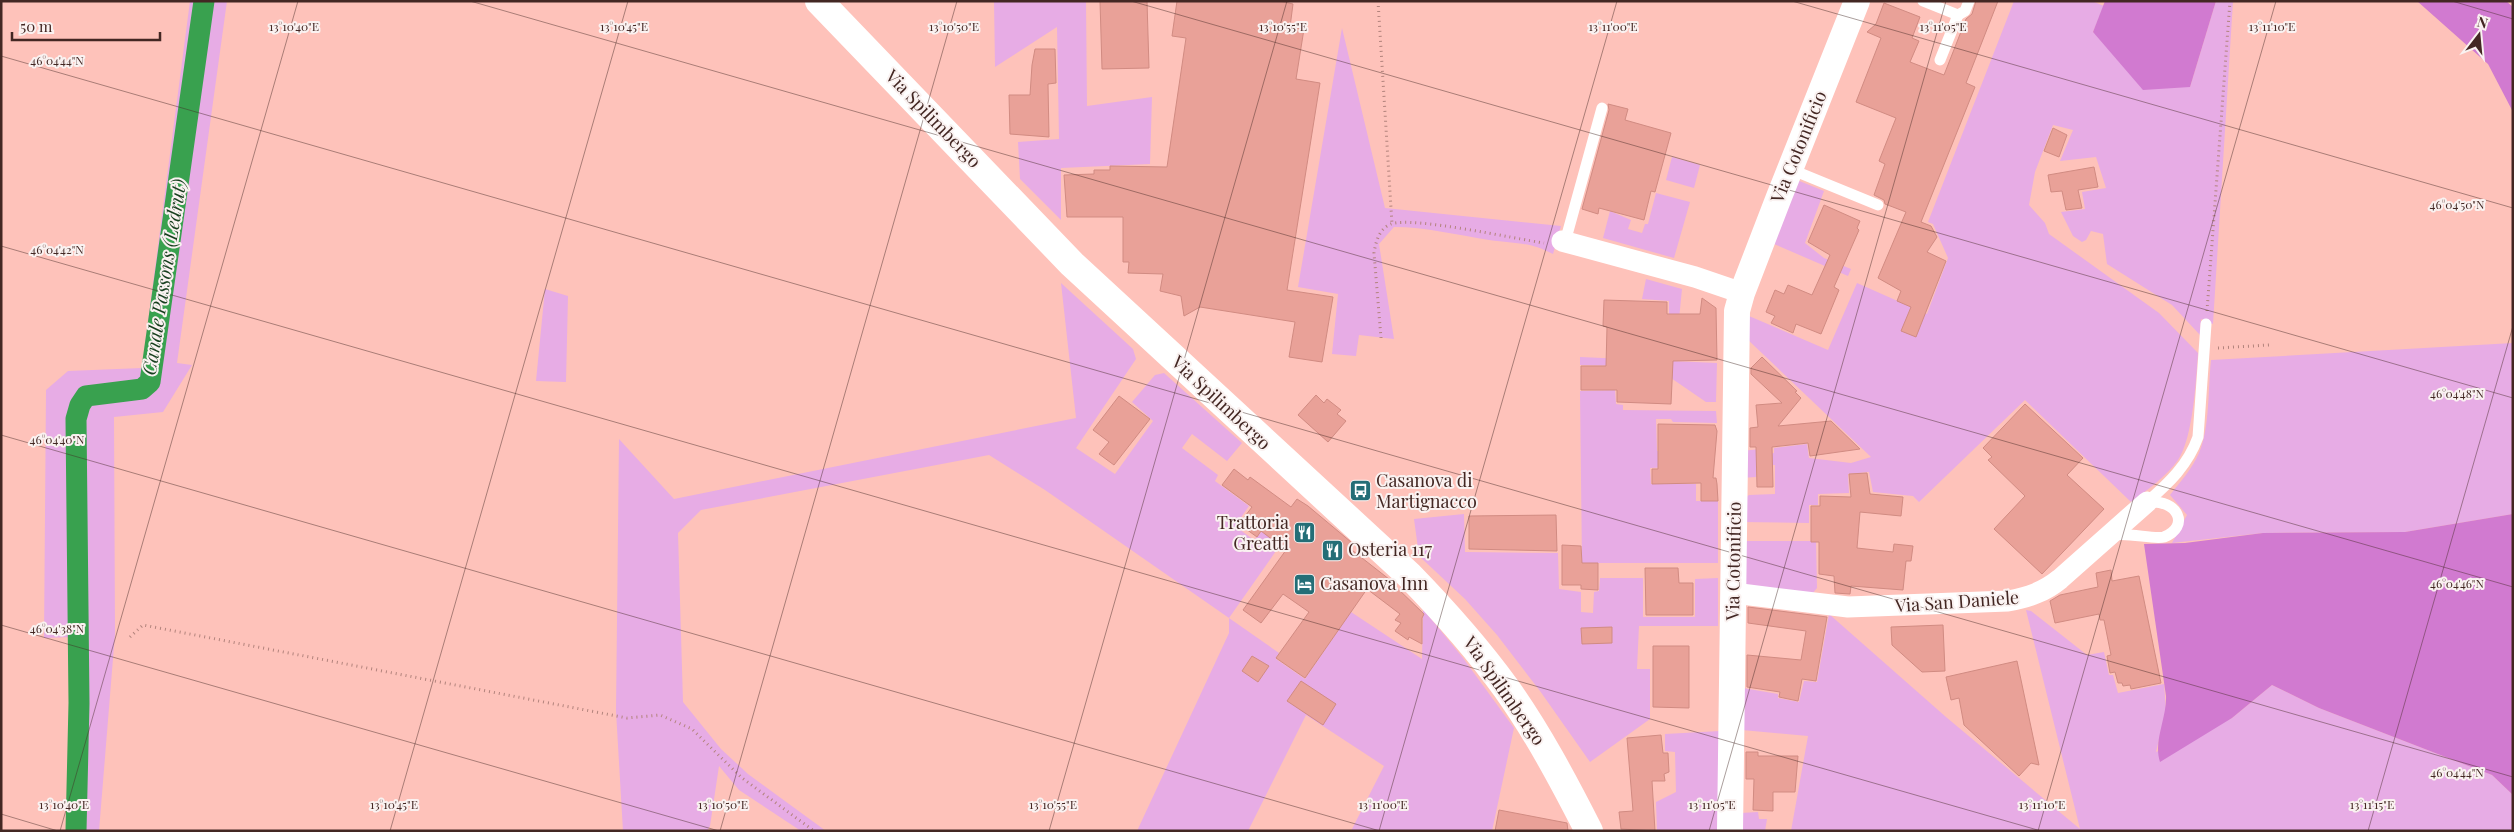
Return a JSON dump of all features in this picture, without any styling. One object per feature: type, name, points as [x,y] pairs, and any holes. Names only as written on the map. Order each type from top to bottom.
[{"type":"main road","name":"Via Spilimbergo","points":[[819,1],[1072,264],[1410,575],[1454,622],[1506,688],[1536,733],[1589,831]]},
{"type":"street","name":"Via Cotonificio","points":[[1730,831],[1737,311],[1742,293],[1790,169],[1857,1]]},
{"type":"street","points":[[1563,241],[1695,277],[1742,293]]},
{"type":"street","name":"Via San Daniele","points":[[1733,593],[1848,608],[2008,602],[2032,596],[2049,588],[2147,502]]},
{"type":"lane","points":[[1923,1],[1958,15]]},
{"type":"lane","points":[[1940,60],[1958,15],[1965,11],[1969,1]]},
{"type":"lane","points":[[1563,241],[1602,108]]},
{"type":"lane","points":[[1790,169],[1878,205]]},
{"type":"lane","points":[[2147,502],[2178,472],[2193,450],[2201,418],[2206,324]]},
{"type":"lane","points":[[2110,535],[2124,533],[2160,538],[2172,532],[2178,517],[2176,512],[2166,502],[2147,502]]},
{"type":"path","points":[[1378,1],[1392,224]]},
{"type":"path","points":[[2206,324],[2230,1]]},
{"type":"path","points":[[1381,338],[1374,252],[1376,241],[1383,229],[1392,224],[1416,222],[1550,244],[1563,241]]},
{"type":"path","points":[[2205,348],[2269,345]]},
{"type":"path","points":[[130,637],[143,625],[627,718],[660,715],[692,730],[742,778],[814,831]]},
{"type":"shaded area","points":[[190,1],[227,1],[177,363],[192,365],[163,412],[114,417],[115,634],[99,831],[70,831],[73,796],[72,637],[44,638],[46,390],[68,371],[142,368]]},
{"type":"shaded area","points":[[994,1],[1086,1],[1087,106],[1152,97],[1150,164],[1061,168],[1061,220],[1020,179],[1018,142],[1059,139],[1057,27],[995,67]]},
{"type":"shaded area","points":[[2014,1],[2092,1],[2104,6],[2093,32],[2190,87],[2216,1],[2233,1],[2213,324],[2201,319],[2200,335],[2172,305],[2107,264],[2103,234],[2091,231],[2086,240],[2082,242],[2073,236],[2061,212],[2085,209],[2082,192],[2106,188],[2096,157],[2060,161],[2073,130],[2053,125],[2035,172],[2029,205],[2045,223],[2049,234],[2159,313],[2198,353],[2190,424],[2183,450],[2178,460],[2162,478],[2131,502],[2025,400],[1919,502],[1913,496],[1873,492],[1869,472],[1848,474],[1849,493],[1818,494],[1818,505],[1809,505],[1809,523],[1741,522],[1741,501],[1749,495],[1775,494],[1775,465],[1756,465],[1756,477],[1741,478],[1741,451],[1761,449],[1761,455],[1774,453],[1774,448],[1807,444],[1809,458],[1851,463],[1871,457],[1746,338],[1749,316],[1828,350],[1857,283],[1927,314],[1948,258],[1933,224],[1928,222]]},
{"type":"shaded area","points":[[2105,1],[2216,1],[2190,87],[2143,90],[2093,32]]},
{"type":"shaded area","points":[[2417,1],[2506,1],[2513,7],[2513,112],[2488,64]]},
{"type":"shaded area","points":[[1342,28],[1385,208],[1561,226],[1553,254],[1536,247],[1521,244],[1430,230],[1394,227],[1379,244],[1394,339],[1359,335],[1356,356],[1332,354],[1338,294],[1298,287]]},
{"type":"shaded area","points":[[1672,157],[1700,165],[1694,188],[1666,180]]},
{"type":"shaded area","points":[[1797,180],[1824,191],[1805,243],[1824,258],[1851,269],[1848,276],[1774,244]]},
{"type":"shaded area","points":[[1656,193],[1690,202],[1674,258],[1603,238],[1610,211],[1631,220],[1628,229],[1642,233],[1645,224],[1648,224]]},
{"type":"shaded area","points":[[1646,279],[1682,289],[1675,360],[1669,360],[1669,301],[1642,299]]},
{"type":"shaded area","points":[[1061,283],[1133,349],[1136,359],[1076,448],[1115,474],[1153,421],[1132,402],[1155,375],[1164,373],[1242,443],[1227,461],[1192,434],[1182,448],[1218,475],[1215,481],[1249,506],[1235,526],[1254,540],[1265,528],[1283,541],[1229,618],[1045,490],[989,455],[701,510],[678,533],[683,702],[721,749],[748,774],[826,831],[801,831],[739,790],[719,766],[710,826],[707,831],[623,831],[616,711],[619,439],[674,499],[1076,418]]},
{"type":"shaded area","points":[[545,289],[568,296],[566,382],[536,381]]},
{"type":"shaded area","points":[[2513,343],[2513,514],[2405,532],[2263,533],[2172,543],[2187,515],[2170,495],[2193,464],[2203,443],[2207,420],[2211,360]]},
{"type":"shaded area","points":[[1580,357],[1717,363],[1716,402],[1706,402],[1671,378],[1670,367],[1580,365]]},
{"type":"shaded area","points":[[1615,390],[1616,404],[1623,405],[1623,410],[1716,411],[1717,423],[1673,422],[1671,419],[1656,419],[1657,451],[1668,450],[1668,467],[1650,468],[1651,484],[1696,484],[1696,501],[1718,501],[1718,563],[1582,563],[1580,391]]},
{"type":"shaded area","points":[[1464,514],[1465,552],[1558,553],[1559,589],[1581,592],[1581,612],[1593,613],[1594,592],[1599,591],[1600,578],[1643,578],[1643,617],[1695,617],[1695,579],[1718,578],[1718,626],[1639,626],[1637,669],[1650,669],[1650,719],[1590,762],[1540,691],[1497,635],[1465,599],[1419,556],[1414,519]]},
{"type":"shaded area","points":[[2513,514],[2513,795],[2492,775],[2319,708],[2272,685],[2232,718],[2160,762],[2158,746],[2166,696],[2144,544],[2185,543],[2263,533],[2405,532]]},
{"type":"shaded area","points":[[1741,541],[1816,541],[1817,588],[1812,594],[1741,586]]},
{"type":"shaded area","points":[[1423,609],[1463,658],[1514,728],[1492,831],[1351,831],[1384,766],[1306,715],[1248,831],[1137,831],[1229,633],[1229,618],[1279,653],[1276,659],[1305,679],[1351,612],[1422,659]]},
{"type":"shaded area","points":[[2026,610],[2031,611],[2087,655],[2104,652],[2109,675],[2113,675],[2118,693],[2164,684],[2166,710],[2156,752],[2232,718],[2272,685],[2319,708],[2492,775],[2513,795],[2513,831],[1791,831],[1808,736],[1742,730],[1743,688],[1778,694],[1778,698],[1799,702],[1804,681],[1817,682],[1829,614],[1946,717],[2080,829]]},
{"type":"shaded area","points":[[1720,731],[1718,831],[1657,831],[1656,802],[1676,792],[1675,752],[1665,751],[1665,734]]},
{"type":"shaded area","points":[[1758,812],[1759,819],[1767,819],[1765,831],[1741,831],[1741,813]]},
{"type":"building","points":[[1100,1],[1147,1],[1149,68],[1102,69]]},
{"type":"building","points":[[1177,1],[1280,1],[1293,4],[1290,27],[1304,29],[1296,79],[1320,83],[1287,290],[1333,297],[1322,362],[1289,357],[1295,322],[1200,307],[1184,316],[1181,296],[1160,291],[1163,274],[1128,273],[1129,262],[1123,262],[1123,217],[1067,217],[1064,175],[1094,174],[1094,170],[1110,170],[1110,166],[1167,167],[1186,38],[1172,36]]},
{"type":"building","points":[[1976,1],[1998,1],[1966,83],[1975,87],[1921,222],[1931,226],[1937,237],[1927,252],[1946,261],[1916,337],[1901,331],[1911,307],[1897,301],[1901,291],[1878,278],[1906,212],[1885,204],[1884,200],[1874,195],[1885,164],[1879,161],[1896,118],[1856,102],[1881,38],[1867,32],[1876,24],[1884,3],[1920,17],[1912,38],[1919,41],[1910,62],[1944,75],[1966,19],[1972,14]]},
{"type":"building","points":[[1035,49],[1055,49],[1056,83],[1048,84],[1049,137],[1010,134],[1009,95],[1030,95]]},
{"type":"building","points":[[1608,104],[1628,109],[1625,120],[1671,133],[1655,192],[1651,191],[1644,220],[1599,208],[1598,214],[1582,209],[1609,110]]},
{"type":"building","points":[[2053,128],[2067,135],[2059,157],[2044,151]]},
{"type":"building","points":[[2094,167],[2098,187],[2078,190],[2082,208],[2066,210],[2062,191],[2051,192],[2048,175]]},
{"type":"building","points":[[1824,205],[1860,221],[1857,228],[1859,230],[1834,287],[1839,290],[1821,334],[1796,324],[1793,333],[1771,323],[1775,316],[1766,312],[1775,290],[1784,294],[1788,285],[1812,295],[1830,255],[1808,242]]},
{"type":"building","points":[[1702,298],[1716,308],[1717,360],[1673,361],[1671,404],[1617,402],[1617,390],[1581,390],[1581,366],[1606,366],[1607,327],[1603,326],[1604,300],[1667,302],[1667,314],[1700,314]]},
{"type":"building","points":[[1762,357],[1797,391],[1795,392],[1801,398],[1778,426],[1831,421],[1860,449],[1810,456],[1808,443],[1772,447],[1773,487],[1757,487],[1756,447],[1750,447],[1750,428],[1758,427],[1756,405],[1782,403],[1751,374],[1751,368]]},
{"type":"building","points":[[1316,395],[1324,403],[1327,399],[1341,410],[1337,414],[1346,421],[1328,442],[1298,415]]},
{"type":"building","points":[[1119,396],[1150,419],[1114,465],[1099,454],[1109,442],[1093,430]]},
{"type":"building","points":[[2025,404],[2083,458],[2067,475],[2104,509],[2042,574],[1994,529],[2025,496],[1988,460],[1992,457],[1983,448]]},
{"type":"building","points":[[1658,424],[1715,425],[1717,431],[1713,478],[1716,478],[1718,501],[1701,501],[1701,483],[1652,484],[1652,469],[1658,469]]},
{"type":"building","points":[[1234,469],[1248,480],[1250,477],[1291,507],[1297,499],[1351,542],[1348,547],[1394,583],[1424,614],[1422,618],[1422,644],[1409,637],[1408,640],[1395,631],[1401,623],[1395,620],[1400,614],[1367,589],[1305,678],[1276,658],[1309,612],[1283,594],[1261,623],[1243,610],[1286,550],[1261,531],[1257,537],[1239,524],[1252,507],[1222,485]]},
{"type":"building","points":[[1867,473],[1870,494],[1903,497],[1901,516],[1860,512],[1857,548],[1893,552],[1894,544],[1913,546],[1911,561],[1906,561],[1903,590],[1851,586],[1850,594],[1835,593],[1834,576],[1819,574],[1819,542],[1811,542],[1811,506],[1820,506],[1820,496],[1851,497],[1849,474]]},
{"type":"building","points":[[1556,515],[1557,551],[1469,549],[1469,516]]},
{"type":"building","points":[[1562,545],[1581,546],[1582,563],[1598,563],[1598,590],[1581,589],[1581,585],[1562,585]]},
{"type":"building","points":[[1645,568],[1678,568],[1679,583],[1693,583],[1693,615],[1646,615]]},
{"type":"building","points":[[2111,570],[2112,581],[2139,576],[2161,683],[2131,689],[2130,685],[2123,686],[2122,683],[2118,683],[2115,672],[2110,673],[2107,656],[2111,655],[2104,620],[2100,620],[2099,614],[2055,623],[2050,601],[2060,595],[2098,587],[2096,573]]},
{"type":"building","points":[[1748,607],[1827,617],[1816,681],[1802,679],[1798,701],[1779,697],[1780,692],[1747,687],[1747,655],[1801,660],[1806,631],[1748,623]]},
{"type":"building","points":[[1943,625],[1945,671],[1922,672],[1892,645],[1891,627]]},
{"type":"building","points":[[1612,627],[1612,643],[1582,644],[1581,628]]},
{"type":"building","points":[[1653,646],[1689,646],[1689,708],[1653,707]]},
{"type":"building","points":[[1252,656],[1269,666],[1258,682],[1242,671]]},
{"type":"building","points":[[2017,661],[2039,765],[2031,763],[2019,776],[1964,725],[1959,698],[1951,700],[1946,677]]},
{"type":"building","points":[[1301,681],[1336,704],[1323,725],[1287,701]]},
{"type":"building","points":[[1661,735],[1663,753],[1668,753],[1669,772],[1664,774],[1665,781],[1652,781],[1655,831],[1621,829],[1619,812],[1633,811],[1627,738]]},
{"type":"building","points":[[1746,752],[1758,752],[1758,756],[1798,756],[1795,792],[1773,792],[1773,811],[1753,810],[1754,779],[1746,779]]},
{"type":"building","points":[[1499,810],[1567,823],[1568,831],[1495,831]]},
{"type":"waterway","name":"Canale Passons (Ledrut)","points":[[76,831],[79,703],[76,419],[80,405],[86,396],[142,389],[150,382],[204,1]]},
{"type":"place","name":"Casanova di Martignacco","points":[[1360,491]]},
{"type":"place","name":"Trattoria Greatti","points":[[1305,533]]},
{"type":"place","name":"Osteria 117","points":[[1332,550]]},
{"type":"place","name":"Casanova Inn","points":[[1304,584]]}]
